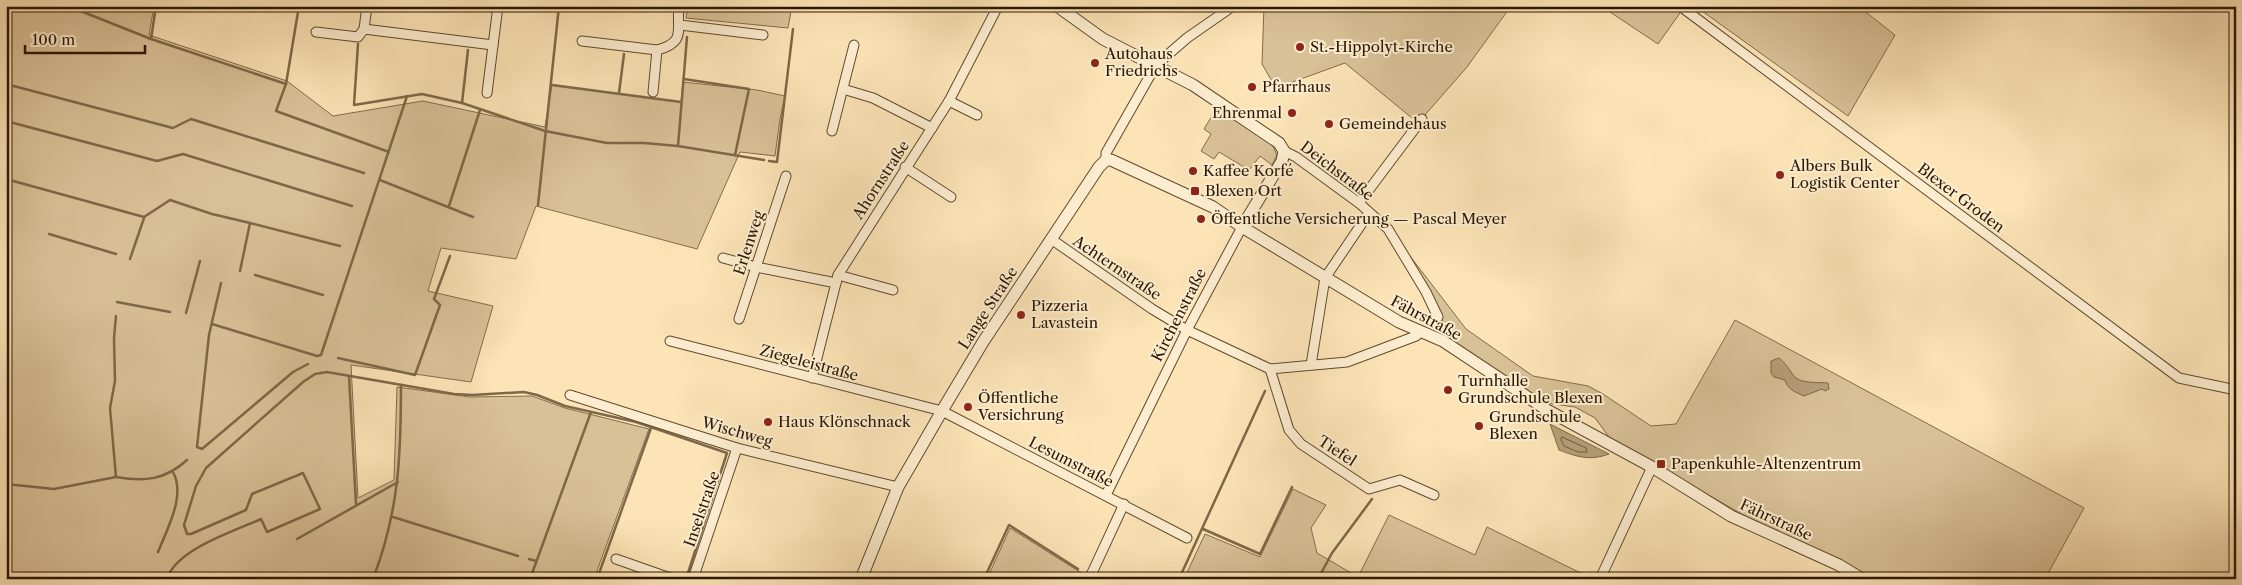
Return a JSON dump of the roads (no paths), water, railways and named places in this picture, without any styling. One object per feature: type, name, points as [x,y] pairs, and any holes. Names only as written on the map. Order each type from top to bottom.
[{"type":"street","points":[[316,32],[358,37],[364,29],[367,6]]},
{"type":"street","points":[[487,93],[498,6]]},
{"type":"street","points":[[582,41],[656,50],[666,48],[676,41],[680,25],[678,16],[679,6]]},
{"type":"street","name":"Ahornstraße","points":[[812,378],[837,279],[905,167],[948,101],[998,6]]},
{"type":"street","name":"Deichstraße","points":[[1057,6],[1103,39],[1193,85],[1253,124],[1279,143],[1284,151],[1296,156],[1359,203],[1388,229],[1426,292],[1438,317]]},
{"type":"street","name":"Lange Straße","points":[[861,579],[898,487],[982,342],[1099,167],[1106,160],[1106,153],[1156,65],[1187,38],[1233,6]]},
{"type":"street","name":"Blexer Groden","points":[[1680,6],[2179,378],[2236,390]]},
{"type":"street","points":[[680,25],[763,34]]},
{"type":"street","points":[[364,29],[493,45]]},
{"type":"street","points":[[832,131],[854,45]]},
{"type":"street","points":[[653,92],[656,50]]},
{"type":"street","points":[[843,89],[873,98],[932,128]]},
{"type":"street","points":[[948,101],[977,115]]},
{"type":"street","points":[[1359,203],[1422,119]]},
{"type":"street","name":"Kirchenstraße","points":[[1106,495],[1187,330],[1242,227],[1282,161],[1284,151]]},
{"type":"street","name":"Fährstraße","points":[[1106,160],[1118,162],[1220,210],[1242,227],[1398,322],[1443,341],[1547,410],[1652,468],[1731,516],[1839,565],[1862,579]]},
{"type":"street","points":[[905,167],[951,197]]},
{"type":"street","name":"Erlenweg","points":[[739,319],[786,176]]},
{"type":"street","points":[[1311,365],[1325,278],[1369,213]]},
{"type":"street","name":"Achternstraße","points":[[1051,239],[1152,309],[1187,330],[1270,369]]},
{"type":"street","points":[[722,258],[756,267],[837,279],[893,290]]},
{"type":"street","points":[[1270,369],[1347,362],[1416,336],[1420,332]]},
{"type":"street","name":"Ziegeleistraße","points":[[670,341],[942,411]]},
{"type":"street","name":"Tiefel","points":[[1270,369],[1289,430],[1301,444],[1369,488],[1400,480],[1434,495]]},
{"type":"street","name":"Wischweg","points":[[570,396],[737,448],[898,487]]},
{"type":"street","name":"Lesumstraße","points":[[942,411],[1187,538]]},
{"type":"street","name":"Inselstraße","points":[[693,579],[737,448]]},
{"type":"street","points":[[1600,579],[1652,468]]},
{"type":"street","points":[[1092,573],[1124,504]]},
{"type":"street","points":[[616,559],[673,579]]},
{"type":"water","points":[[1779,358],[1797,379],[1828,383],[1829,389],[1825,391],[1822,389],[1804,396],[1795,392],[1788,386],[1785,380],[1774,377],[1771,373],[1771,361]]},
{"type":"water","points":[[1550,424],[1609,454],[1590,458],[1572,455],[1559,450]]},
{"type":"waterway","points":[[68,6],[151,39],[286,84]]},
{"type":"waterway","points":[[151,39],[156,6]]},
{"type":"waterway","points":[[299,6],[286,84],[276,111],[389,152]]},
{"type":"waterway","points":[[538,205],[559,6]]},
{"type":"waterway","points":[[769,161],[777,162],[793,29]]},
{"type":"waterway","points":[[678,146],[687,37]]},
{"type":"waterway","points":[[358,44],[354,105],[422,94],[462,103],[545,131],[607,143],[644,143],[678,146],[764,160]]},
{"type":"waterway","points":[[462,103],[468,50]]},
{"type":"waterway","points":[[619,93],[624,54]]},
{"type":"waterway","points":[[684,79],[749,89],[735,155]]},
{"type":"waterway","points":[[6,84],[173,128],[191,119],[364,173]]},
{"type":"waterway","points":[[552,85],[681,102]]},
{"type":"waterway","points":[[317,356],[321,355],[407,96]]},
{"type":"waterway","points":[[449,206],[480,110]]},
{"type":"waterway","points":[[6,121],[157,161],[183,154],[352,206]]},
{"type":"waterway","points":[[6,179],[144,217],[170,200],[212,214],[250,223],[240,271]]},
{"type":"waterway","points":[[380,180],[473,217]]},
{"type":"waterway","points":[[130,259],[144,218]]},
{"type":"waterway","points":[[250,223],[340,246]]},
{"type":"waterway","points":[[49,234],[116,254]]},
{"type":"waterway","points":[[338,358],[415,375],[440,305],[434,299],[450,256]]},
{"type":"waterway","points":[[186,313],[200,261]]},
{"type":"waterway","points":[[255,275],[323,295]]},
{"type":"waterway","points":[[221,283],[209,335],[197,447],[202,449],[293,372],[308,364]]},
{"type":"waterway","points":[[117,302],[170,312]]},
{"type":"waterway","points":[[116,316],[114,338],[115,381],[110,408],[116,477],[154,478],[171,472],[187,460]]},
{"type":"waterway","points":[[212,324],[317,356]]},
{"type":"waterway","points":[[167,579],[173,568],[182,559],[194,550],[222,535],[261,519],[267,532],[320,509],[303,473],[252,494],[246,510],[191,534],[187,534],[184,525],[196,486],[206,468],[303,382],[315,374],[327,372],[454,394],[472,395],[524,392],[565,406],[636,422],[727,453],[688,573]]},
{"type":"waterway","points":[[349,376],[356,504]]},
{"type":"waterway","points":[[373,579],[382,554],[397,483],[401,385]]},
{"type":"waterway","points":[[1179,579],[1265,391]]},
{"type":"waterway","points":[[530,579],[591,412]]},
{"type":"waterway","points":[[597,579],[651,428]]},
{"type":"waterway","points":[[158,552],[174,512],[176,502],[177,491],[173,472]]},
{"type":"waterway","points":[[6,484],[54,489],[116,477]]},
{"type":"waterway","points":[[297,539],[398,482]]},
{"type":"waterway","points":[[1203,529],[1260,554],[1292,487]]},
{"type":"waterway","points":[[1318,579],[1332,553],[1372,499]]},
{"type":"waterway","points":[[393,517],[518,556]]},
{"type":"waterway","points":[[984,579],[1009,525],[1078,569]]},
{"type":"waterway","points":[[529,559],[536,561]]},
{"type":"waterway","points":[[149,579],[151,575]]},
{"type":"place","name":"St.-Hippolyt-Kirche","points":[[1300,47]]},
{"type":"place","name":"Autohaus Friedrichs","points":[[1095,63]]},
{"type":"place","name":"Pfarrhaus","points":[[1252,87]]},
{"type":"place","name":"Ehrenmal","points":[[1292,113]]},
{"type":"place","name":"Gemeindehaus","points":[[1329,124]]},
{"type":"place","name":"Kaffee Korfé","points":[[1193,171]]},
{"type":"place","name":"Albers Bulk Logistik Center","points":[[1780,175]]},
{"type":"place","name":"Blexen Ort","points":[[1195,191]]},
{"type":"place","name":"Öffentliche Versicherung — Pascal Meyer","points":[[1201,219]]},
{"type":"place","name":"Pizzeria Lavastein","points":[[1021,315]]},
{"type":"place","name":"Turnhalle Grundschule Blexen","points":[[1448,390]]},
{"type":"place","name":"Öffentliche Versichrung","points":[[968,407]]},
{"type":"place","name":"Haus Klönschnack","points":[[768,422]]},
{"type":"place","name":"Grundschule Blexen","points":[[1479,426]]},
{"type":"place","name":"Papenkuhle-Altenzentrum","points":[[1661,464]]}]
